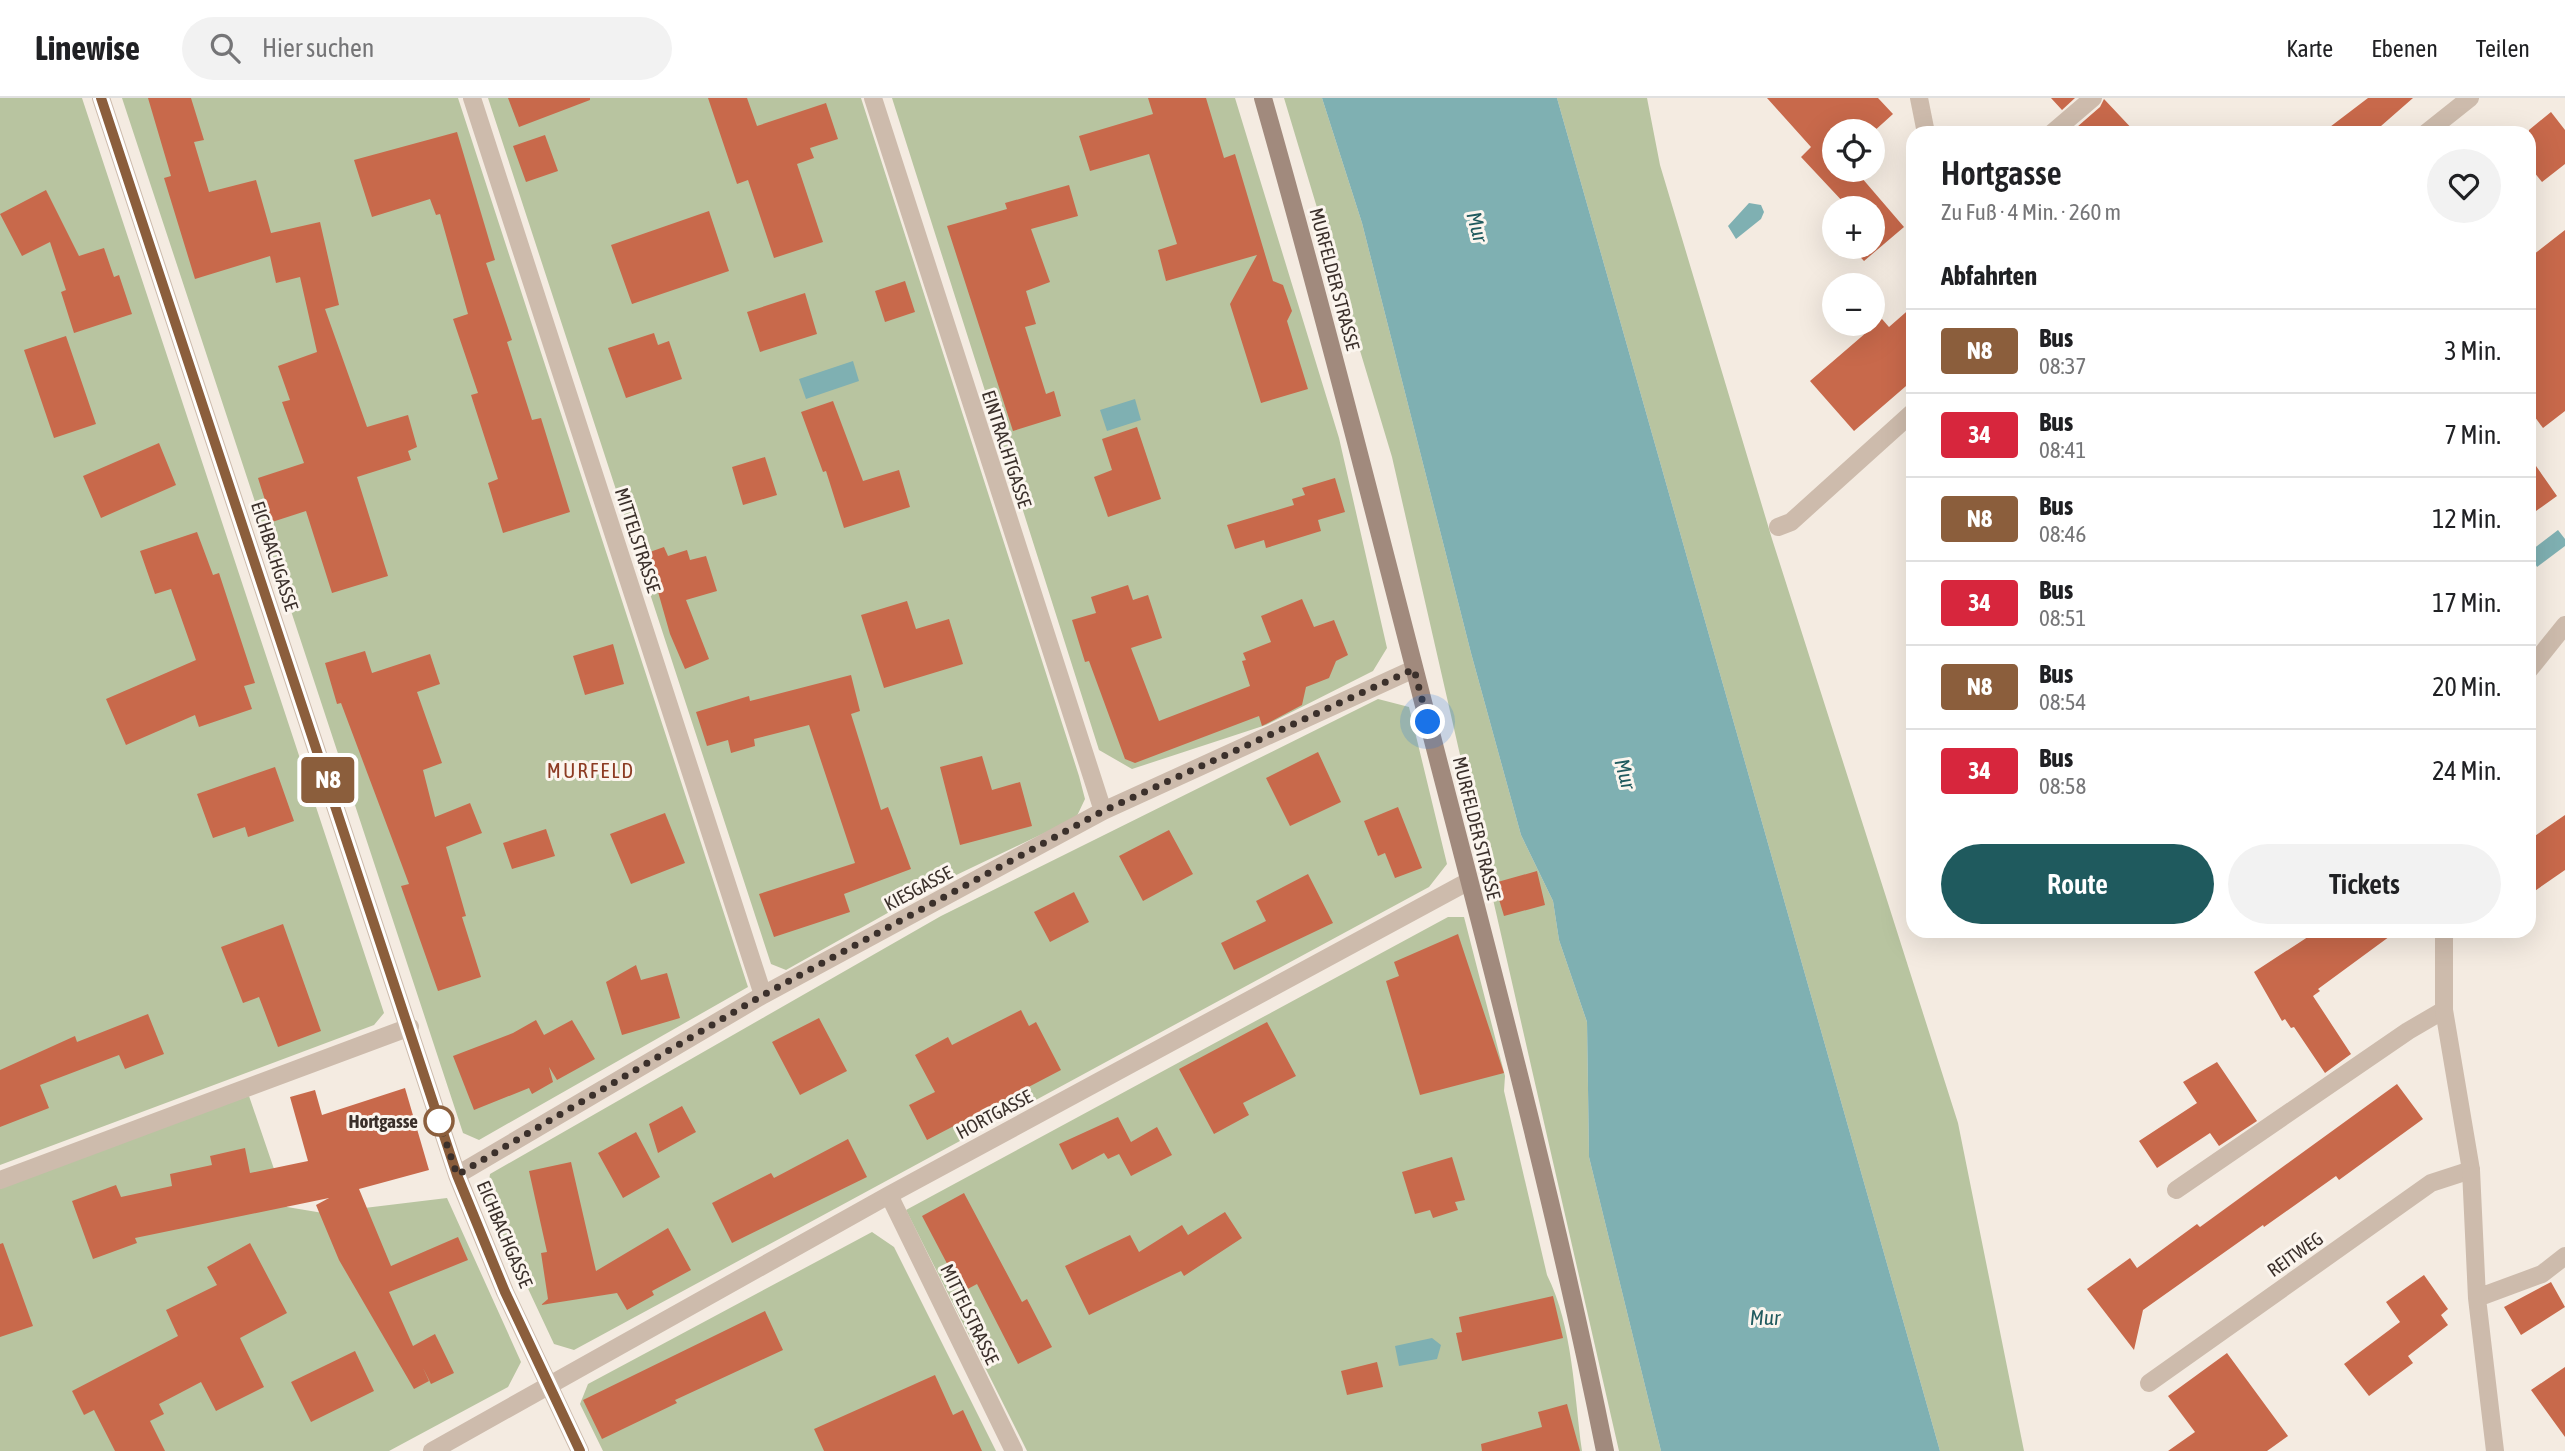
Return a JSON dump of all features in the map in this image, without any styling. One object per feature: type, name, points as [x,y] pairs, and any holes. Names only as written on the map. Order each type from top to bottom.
[{"type":"street","name":"EICHBACHGASSE","points":[[101,98],[457,1175],[505,1292],[580,1451]]},
{"type":"street","name":"MITTELSTRASSE","points":[[472,98],[763,995]]},
{"type":"street","name":"EINTRACHTGASSE","points":[[873,98],[1103,811]]},
{"type":"street","name":"MURFELDER STRASSE","points":[[1263,98],[1328,326],[1469,881],[1575,1301],[1605,1451]]},
{"type":"street","points":[[1919,98],[1925,126]]},
{"type":"street","points":[[2060,126],[2093,98]]},
{"type":"street","points":[[2435,126],[2470,98]]},
{"type":"street","points":[[1778,527],[1791,522],[1906,418]]},
{"type":"street","points":[[2536,661],[2565,625]]},
{"type":"street","name":"KIESGASSE","points":[[457,1175],[763,995],[1103,811],[1414,669]]},
{"type":"street","name":"HORTGASSE","points":[[432,1451],[889,1195],[1469,881]]},
{"type":"street","points":[[2444,938],[2444,1010],[2471,1170],[2477,1298],[2495,1451]]},
{"type":"street","points":[[2176,1190],[2408,1031],[2444,1010]]},
{"type":"street","points":[[0,1180],[410,1027]]},
{"type":"street","name":"REITWEG","points":[[2149,1383],[2431,1183],[2471,1170]]},
{"type":"street","name":"MITTELSTRASSE","points":[[889,1195],[1014,1451]]},
{"type":"street","points":[[2477,1298],[2542,1274],[2565,1256]]},
{"type":"green space","points":[[0,98],[82,98],[384,1013],[374,1025],[0,1165]]},
{"type":"green space","points":[[122,98],[458,98],[748,987],[479,1140],[463,1133]]},
{"type":"green space","points":[[488,98],[861,98],[1079,776],[1085,799],[1076,818],[950,878],[786,970],[771,964]]},
{"type":"green space","points":[[892,98],[1235,98],[1339,438],[1387,648],[1373,671],[1266,725],[1132,769],[1099,750]]},
{"type":"green space","points":[[1284,98],[1322,98],[1362,223],[1471,653],[1521,835],[1553,901],[1559,940],[1587,1022],[1589,1157],[1661,1451],[1619,1451],[1392,457]]},
{"type":"green space","points":[[1557,98],[1647,98],[1660,165],[1772,539],[1958,1123],[2024,1451],[1940,1451]]},
{"type":"green space","points":[[1378,699],[1409,707],[1447,864],[1429,887],[574,1350],[554,1344],[486,1199],[490,1174],[941,916]]},
{"type":"green space","points":[[1448,917],[1464,917],[1505,1076],[1504,1091],[1547,1275],[1556,1295],[1567,1339],[1582,1451],[1027,1451],[906,1210]]},
{"type":"green space","points":[[249,1096],[287,1207],[323,1213],[447,1198],[521,1362],[508,1387],[389,1451],[0,1451],[0,1186]]},
{"type":"green space","points":[[872,1232],[894,1247],[996,1451],[603,1451],[580,1404],[588,1384]]},
{"type":"water","name":"Mur","points":[[1322,98],[1557,98],[1940,1451],[1661,1451],[1589,1157],[1587,1022],[1559,940],[1553,901],[1521,835],[1471,653],[1362,223]]},
{"type":"water","points":[[1749,203],[1761,205],[1764,212],[1761,219],[1736,239],[1728,226]]},
{"type":"water","points":[[853,361],[859,381],[806,399],[799,379]]},
{"type":"water","points":[[1135,399],[1141,420],[1107,431],[1100,410]]},
{"type":"water","points":[[2558,530],[2565,539],[2565,546],[2537,567],[2536,547]]},
{"type":"water","points":[[1432,1338],[1441,1345],[1437,1359],[1399,1366],[1395,1346]]},
{"type":"building","points":[[148,98],[191,98],[204,140],[194,142],[209,192],[256,180],[271,233],[320,222],[339,305],[325,309],[367,427],[408,415],[417,447],[408,451],[411,460],[357,477],[388,576],[332,593],[306,511],[272,522],[258,478],[304,463],[282,402],[290,400],[278,366],[317,352],[300,277],[276,283],[270,256],[195,279],[164,178],[171,176]]},
{"type":"building","points":[[508,98],[590,98],[590,100],[519,127]]},
{"type":"building","points":[[708,98],[747,98],[757,126],[826,103],[838,139],[810,148],[814,158],[797,164],[823,242],[774,258],[748,180],[737,184]]},
{"type":"building","points":[[1148,98],[1206,98],[1224,158],[1235,154],[1273,281],[1283,285],[1292,311],[1287,321],[1308,389],[1261,403],[1230,304],[1257,255],[1166,281],[1158,250],[1177,244],[1149,154],[1090,171],[1079,136],[1153,114]]},
{"type":"building","points":[[1767,98],[1878,98],[1893,114],[1885,121],[1885,119],[1822,119],[1822,179],[1801,157],[1811,147]]},
{"type":"building","points":[[2051,98],[2075,98],[2062,110]]},
{"type":"building","points":[[2368,98],[2413,98],[2381,126],[2331,126]]},
{"type":"building","points":[[2104,99],[2129,126],[2078,126],[2100,107]]},
{"type":"building","points":[[2551,112],[2565,130],[2565,164],[2542,182],[2536,175],[2536,126],[2534,126]]},
{"type":"building","points":[[457,132],[495,260],[486,263],[512,340],[507,342],[532,420],[541,418],[570,512],[503,533],[488,483],[498,479],[471,395],[478,393],[453,319],[468,314],[440,214],[436,215],[430,199],[372,217],[354,160]]},
{"type":"building","points":[[545,135],[558,171],[526,182],[513,146]]},
{"type":"building","points":[[1824,182],[1865,182],[1877,196],[1838,196]]},
{"type":"building","points":[[1069,185],[1078,216],[1031,229],[1050,282],[1026,291],[1036,324],[1025,327],[1046,394],[1054,391],[1061,416],[1013,431],[947,226],[1007,209],[1005,203]]},
{"type":"building","points":[[46,190],[79,256],[104,248],[114,277],[119,275],[132,314],[74,333],[61,292],[66,290],[50,242],[22,256],[0,214]]},
{"type":"building","points":[[1885,205],[1904,227],[1885,243]]},
{"type":"building","points":[[709,211],[729,271],[632,304],[611,245]]},
{"type":"building","points":[[2565,230],[2565,411],[2543,428],[2536,418],[2536,253]]},
{"type":"building","points":[[905,281],[915,312],[885,322],[875,291]]},
{"type":"building","points":[[805,293],[817,334],[760,352],[747,312]]},
{"type":"building","points":[[1906,312],[1906,386],[1854,431],[1810,381],[1862,336],[1885,336],[1885,322],[1889,327]]},
{"type":"building","points":[[654,333],[658,345],[669,341],[682,379],[626,398],[608,348]]},
{"type":"building","points":[[66,336],[96,424],[54,438],[24,350]]},
{"type":"building","points":[[833,401],[863,481],[899,470],[910,507],[844,528],[826,471],[823,472],[801,412]]},
{"type":"building","points":[[1137,427],[1161,499],[1108,517],[1094,477],[1112,470],[1102,439]]},
{"type":"building","points":[[159,443],[176,485],[101,518],[83,476]]},
{"type":"building","points":[[765,457],[777,495],[743,505],[732,467]]},
{"type":"building","points":[[2536,466],[2557,496],[2536,511]]},
{"type":"building","points":[[1335,478],[1345,512],[1318,520],[1321,531],[1266,548],[1264,540],[1235,549],[1227,525],[1294,505],[1292,499],[1305,495],[1302,488]]},
{"type":"building","points":[[197,532],[213,575],[219,573],[255,683],[244,686],[252,709],[199,727],[195,715],[126,745],[106,699],[196,660],[171,589],[155,594],[140,551]]},
{"type":"building","points":[[664,547],[668,556],[687,550],[690,560],[706,556],[717,591],[686,600],[709,659],[685,669],[670,634],[647,553]]},
{"type":"building","points":[[1128,585],[1133,600],[1148,595],[1162,638],[1131,648],[1159,721],[1250,686],[1242,661],[1246,660],[1243,653],[1271,642],[1261,616],[1302,599],[1314,627],[1334,620],[1348,655],[1336,661],[1329,678],[1306,687],[1302,705],[1268,723],[1262,726],[1259,716],[1135,763],[1125,759],[1089,661],[1085,662],[1072,620],[1096,613],[1091,597]]},
{"type":"building","points":[[907,601],[916,629],[949,619],[963,664],[884,688],[861,615]]},
{"type":"building","points":[[613,644],[624,684],[585,695],[573,656]]},
{"type":"building","points":[[365,651],[372,673],[430,654],[440,684],[417,692],[442,763],[423,770],[435,817],[470,803],[482,833],[446,847],[466,916],[462,917],[481,977],[438,991],[401,886],[409,884],[341,703],[337,704],[325,663]]},
{"type":"building","points":[[851,675],[860,711],[851,714],[881,810],[888,807],[911,869],[844,894],[850,912],[774,937],[759,894],[855,863],[809,725],[754,739],[755,746],[731,753],[728,740],[707,746],[696,712],[749,696],[750,701]]},
{"type":"building","points":[[1318,752],[1341,802],[1290,826],[1266,778]]},
{"type":"building","points":[[982,756],[992,790],[1020,782],[1032,826],[960,845],[940,767]]},
{"type":"building","points":[[275,767],[294,821],[248,837],[245,827],[213,838],[197,794]]},
{"type":"building","points":[[1398,807],[1422,868],[1395,878],[1385,853],[1378,856],[1364,821]]},
{"type":"building","points":[[665,813],[685,863],[631,884],[610,834]]},
{"type":"building","points":[[2565,815],[2565,870],[2536,890],[2536,835]]},
{"type":"building","points":[[546,829],[555,856],[512,869],[503,843]]},
{"type":"building","points":[[1169,830],[1193,874],[1143,901],[1119,856]]},
{"type":"building","points":[[1537,871],[1545,905],[1504,916],[1494,883]]},
{"type":"building","points":[[1308,874],[1333,923],[1234,970],[1221,943],[1266,921],[1256,901]]},
{"type":"building","points":[[1074,892],[1089,922],[1050,942],[1034,912]]},
{"type":"building","points":[[283,924],[321,1031],[278,1047],[259,997],[243,1003],[221,947]]},
{"type":"building","points":[[1458,934],[1504,1073],[1420,1095],[1386,981],[1399,976],[1394,962]]},
{"type":"building","points":[[2306,938],[2387,938],[2318,989],[2320,991],[2313,996],[2351,1054],[2325,1073],[2294,1027],[2291,1028],[2285,1019],[2282,1021],[2254,972]]},
{"type":"building","points":[[636,965],[641,980],[667,973],[680,1018],[622,1035],[606,982]]},
{"type":"building","points":[[1021,1010],[1029,1026],[1036,1022],[1061,1070],[927,1140],[909,1105],[935,1092],[915,1055],[948,1037],[952,1045]]},
{"type":"building","points":[[148,1014],[164,1054],[125,1069],[119,1055],[40,1085],[49,1108],[0,1127],[0,1070],[75,1036],[77,1042]]},
{"type":"building","points":[[819,1018],[847,1071],[800,1095],[772,1042]]},
{"type":"building","points":[[536,1020],[544,1035],[572,1020],[595,1059],[557,1080],[549,1067],[553,1082],[532,1094],[529,1088],[474,1110],[453,1056],[513,1033]]},
{"type":"building","points":[[1267,1022],[1296,1076],[1243,1103],[1249,1115],[1214,1134],[1179,1069]]},
{"type":"building","points":[[2217,1062],[2257,1121],[2219,1146],[2210,1133],[2157,1168],[2139,1141],[2197,1103],[2183,1082]]},
{"type":"building","points":[[2397,1084],[2423,1119],[2339,1180],[2336,1176],[2143,1310],[2134,1350],[2087,1289],[2130,1258],[2137,1268],[2197,1224],[2200,1227]]},
{"type":"building","points":[[405,1088],[429,1170],[359,1189],[391,1266],[458,1237],[468,1260],[389,1292],[413,1346],[435,1334],[454,1373],[431,1384],[423,1368],[429,1381],[414,1389],[339,1260],[316,1205],[329,1198],[135,1238],[137,1243],[93,1259],[72,1201],[116,1185],[121,1197],[172,1186],[170,1174],[212,1165],[210,1156],[245,1148],[250,1173],[308,1161],[290,1097],[315,1090],[322,1115]]},
{"type":"building","points":[[682,1106],[696,1132],[658,1153],[649,1124]]},
{"type":"building","points":[[1118,1117],[1131,1142],[1157,1127],[1172,1155],[1131,1176],[1119,1154],[1108,1159],[1104,1153],[1072,1170],[1059,1144]]},
{"type":"building","points":[[636,1132],[660,1177],[623,1198],[598,1153]]},
{"type":"building","points":[[848,1139],[867,1177],[732,1243],[712,1203],[771,1173],[774,1178]]},
{"type":"building","points":[[1452,1157],[1465,1200],[1455,1202],[1458,1210],[1433,1218],[1430,1210],[1415,1214],[1402,1172]]},
{"type":"building","points":[[571,1162],[596,1271],[668,1228],[691,1270],[652,1291],[654,1295],[627,1310],[617,1293],[541,1305],[548,1299],[541,1253],[547,1252],[529,1171]]},
{"type":"building","points":[[964,1193],[1022,1302],[1027,1299],[1052,1347],[1018,1364],[977,1284],[962,1292],[922,1216]]},
{"type":"building","points":[[1225,1212],[1242,1238],[1184,1276],[1181,1271],[1089,1315],[1065,1266],[1130,1235],[1139,1252],[1182,1225],[1188,1235]]},
{"type":"building","points":[[3,1243],[33,1326],[0,1337],[0,1244]]},
{"type":"building","points":[[250,1243],[287,1313],[240,1338],[264,1387],[216,1411],[201,1382],[159,1404],[164,1414],[150,1421],[165,1451],[115,1451],[94,1410],[84,1415],[72,1391],[178,1336],[166,1310],[217,1285],[207,1267]]},
{"type":"building","points":[[2424,1275],[2448,1309],[2441,1315],[2448,1325],[2408,1356],[2413,1363],[2369,1396],[2344,1364],[2400,1322],[2386,1302]]},
{"type":"building","points":[[2551,1282],[2565,1307],[2521,1335],[2504,1307]]},
{"type":"building","points":[[1553,1296],[1563,1338],[1462,1361],[1456,1333],[1462,1332],[1459,1317]]},
{"type":"building","points":[[765,1311],[783,1350],[675,1400],[677,1403],[602,1439],[583,1400]]},
{"type":"building","points":[[355,1351],[374,1391],[311,1422],[291,1382]]},
{"type":"building","points":[[2227,1353],[2288,1436],[2267,1451],[2168,1451],[2195,1432],[2168,1396]]},
{"type":"building","points":[[1377,1362],[1383,1387],[1347,1395],[1341,1371]]},
{"type":"building","points":[[2565,1367],[2565,1437],[2531,1390]]},
{"type":"building","points":[[935,1375],[953,1415],[963,1410],[982,1451],[824,1451],[814,1429]]},
{"type":"building","points":[[1567,1404],[1580,1451],[1482,1451],[1481,1444],[1542,1427],[1538,1412]]},
{"type":"bus line","name":"N8","points":[[101,98],[457,1175],[505,1292],[580,1451]]},
{"type":"place","name":"Hortgasse","points":[[439,1121]]},
{"type":"district","name":"MURFELD","points":[[591,771]]},
{"type":"route","points":[[439,1121],[457,1175],[763,995],[1103,811],[1414,669],[1428,722]]}]
